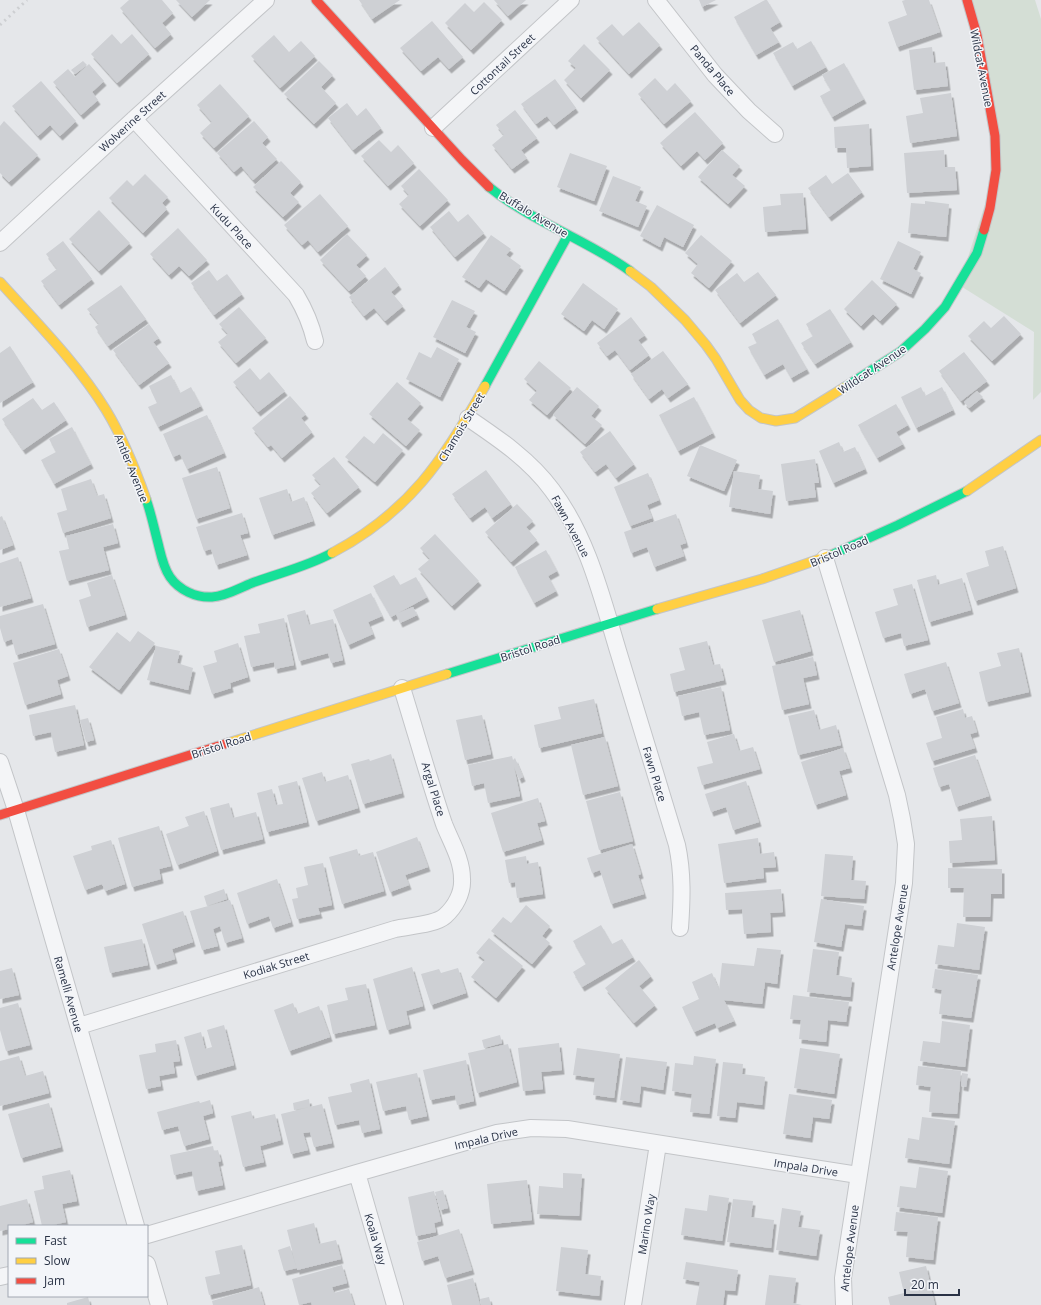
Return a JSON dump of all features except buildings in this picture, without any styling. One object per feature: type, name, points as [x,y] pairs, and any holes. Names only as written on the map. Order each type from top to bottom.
[{"type":"street","name":"Wolverine Street","points":[[0,242],[266,0]]},
{"type":"street","name":"Buffalo Avenue","points":[[316,0],[480,179],[514,204],[625,266],[670,303],[708,348],[724,371],[741,402],[749,411],[757,416]]},
{"type":"street","name":"Cottontail Street","points":[[433,128],[572,0]]},
{"type":"street","name":"Panda Place","points":[[656,0],[715,75],[749,111],[775,134]]},
{"type":"street","name":"Wildcat Avenue","points":[[757,416],[776,421],[795,418],[900,352],[925,329],[945,307],[976,253],[990,208],[996,170],[995,136],[977,35],[967,0]]},
{"type":"street","name":"Kudu Place","points":[[134,119],[296,295],[311,324],[315,342]]},
{"type":"street","name":"Chamois Street","points":[[184,590],[194,595],[212,597],[220,596],[249,584],[309,564],[348,544],[378,523],[416,489],[441,461],[468,418],[568,235]]},
{"type":"street","name":"Antler Avenue","points":[[0,282],[67,358],[99,399],[124,444],[148,506],[164,565],[169,576],[184,590]]},
{"type":"street","name":"Fawn Avenue","points":[[468,418],[520,455],[541,476],[560,500],[588,555],[610,623]]},
{"type":"street","name":"Bristol Road","points":[[0,815],[610,623],[762,579],[825,558],[898,525],[969,490],[1041,440]]},
{"type":"street","name":"Antelope Avenue","points":[[825,558],[897,795],[906,844],[904,883],[843,1278],[844,1305]]},
{"type":"street","name":"Fawn Place","points":[[610,623],[680,858],[682,886],[680,928]]},
{"type":"street","name":"Argal Place","points":[[402,688],[444,824],[459,859],[463,880],[460,891]]},
{"type":"street","name":"Ramelli Avenue","points":[[0,762],[16,810],[136,1225]]},
{"type":"street","name":"Kodiak Street","points":[[79,1026],[395,929],[434,922],[444,918],[457,901],[460,891]]},
{"type":"street","name":"Impala Drive","points":[[148,1236],[497,1133],[531,1128],[567,1129],[858,1175]]},
{"type":"street","name":"Marino Way","points":[[633,1305],[658,1144]]},
{"type":"street","name":"Koala Way","points":[[357,1173],[395,1305]]},
{"type":"street","points":[[148,1267],[159,1305]]},
{"type":"shaded area","points":[[967,0],[1035,0],[1041,19],[1041,392],[1033,400],[1034,332],[959,285],[996,170]]},
{"type":"railway","points":[[0,25],[27,0]]},
{"type":"traffic: fast","points":[[489,187],[541,221],[595,249],[630,271]]},
{"type":"traffic: fast","points":[[845,387],[900,352],[925,329],[945,307],[977,253],[984,230]]},
{"type":"traffic: fast","points":[[485,386],[568,235]]},
{"type":"traffic: fast","points":[[831,555],[898,525],[967,491]]},
{"type":"traffic: fast","points":[[146,499],[162,561],[174,582],[194,595],[212,597],[233,592],[252,583],[292,570],[332,553]]},
{"type":"traffic: fast","points":[[447,674],[657,609]]},
{"type":"traffic: slow","points":[[630,271],[651,287],[685,320],[716,359],[740,400],[749,410],[761,418],[776,421],[795,418],[845,387]]},
{"type":"traffic: slow","points":[[0,282],[56,344],[95,393],[123,442],[146,499]]},
{"type":"traffic: slow","points":[[332,553],[359,537],[382,520],[403,502],[422,482],[439,461],[470,413],[485,386]]},
{"type":"traffic: slow","points":[[967,491],[1041,440]]},
{"type":"traffic: slow","points":[[657,609],[762,579],[831,555]]},
{"type":"traffic: slow","points":[[228,743],[447,674]]},
{"type":"traffic: jam","points":[[316,0],[462,160],[489,187]]},
{"type":"traffic: jam","points":[[967,0],[977,35],[995,136],[996,170],[990,208],[984,230]]},
{"type":"traffic: jam","points":[[0,815],[228,743]]}]
